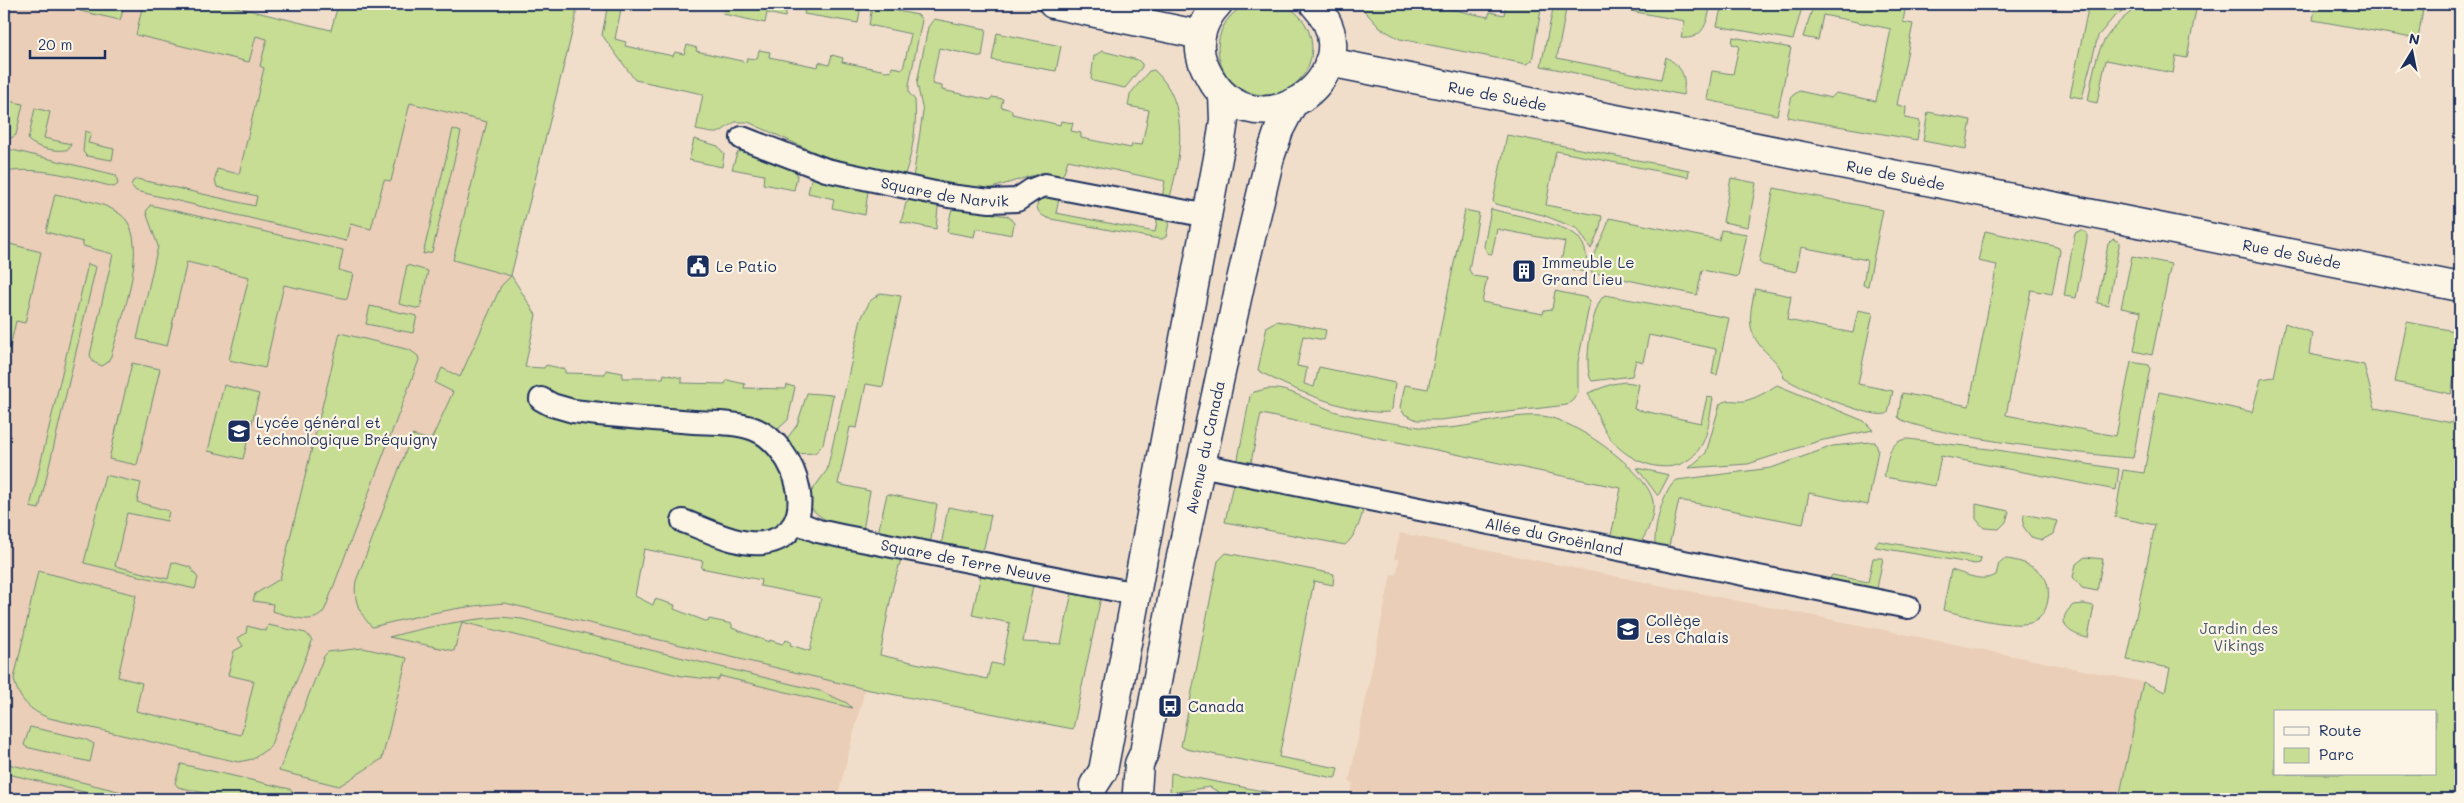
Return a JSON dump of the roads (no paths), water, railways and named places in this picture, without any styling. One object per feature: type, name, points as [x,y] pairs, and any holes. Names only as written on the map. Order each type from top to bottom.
[{"type":"main road","points":[[1053,4],[1201,35]]},
{"type":"main road","points":[[1218,4],[1205,22],[1201,35],[1201,58],[1213,85],[1223,95],[1242,107],[1255,110],[1271,110],[1292,105],[1319,84],[1330,62],[1331,43],[1328,25],[1314,4]]},
{"type":"main road","name":"Rue de Suède","points":[[1330,62],[2460,287]]},
{"type":"main road","points":[[1086,792],[1102,771],[1137,594],[1208,216],[1224,120],[1223,95]]},
{"type":"main road","name":"Avenue du Canada","points":[[1140,796],[1139,764],[1144,753],[1200,465],[1270,157],[1279,130],[1292,105]]},
{"type":"main road","points":[[1086,792],[1112,782],[1127,786],[1140,796]]},
{"type":"street","name":"Square de Narvik","points":[[742,138],[826,170],[949,196],[990,202],[1017,200],[1032,190],[1045,185],[1208,216]]},
{"type":"street","points":[[541,399],[573,412],[715,423],[754,429],[775,442],[790,463],[799,493],[800,504],[796,522],[780,537],[764,543],[744,542],[683,521]]},
{"type":"street","name":"Allée du Groënland","points":[[1200,465],[1908,607]]},
{"type":"street","name":"Square de Terre Neuve","points":[[796,522],[818,531],[841,536],[1137,594]]},
{"type":"place","name":"Le Patio","points":[[698,266]]},
{"type":"place","name":"Immeuble Le Grand Lieu","points":[[1524,271]]},
{"type":"place","name":"Lycée général et technologique Bréquigny","points":[[239,431]]},
{"type":"place","name":"Collège Les Chalais","points":[[1628,629]]},
{"type":"place","name":"Canada","points":[[1170,706]]},
{"type":"park label","name":"Jardin des Vikings","points":[[2239,636]]}]
